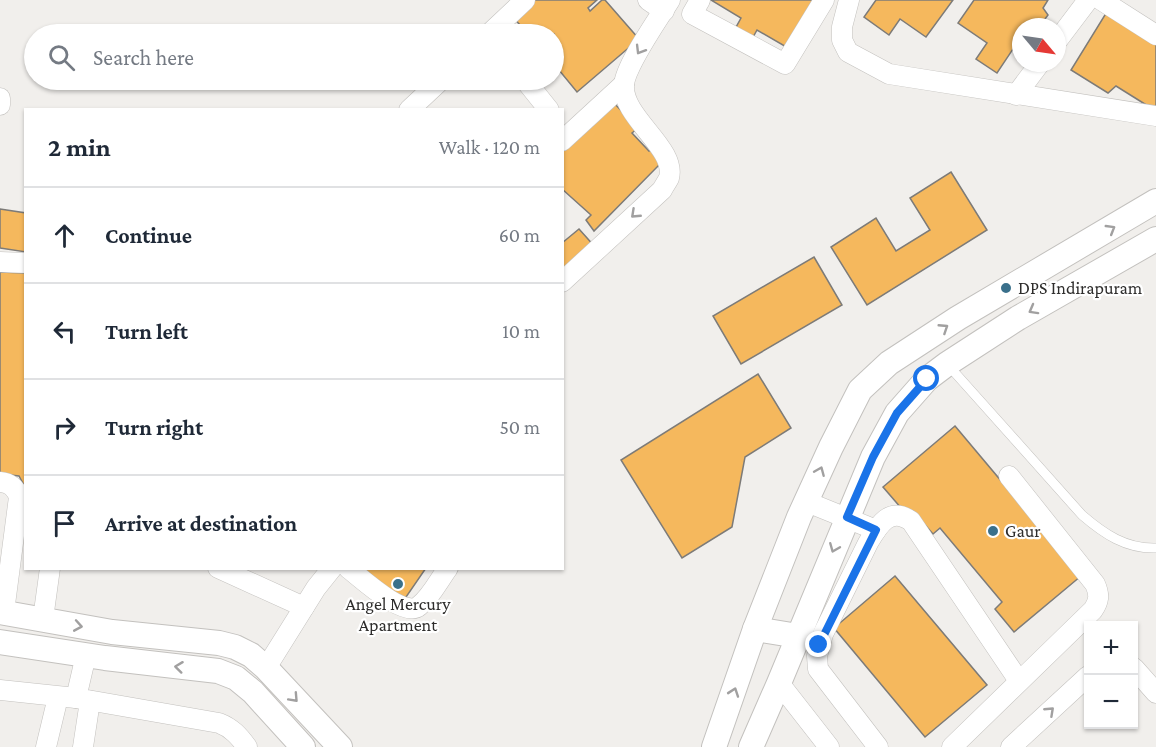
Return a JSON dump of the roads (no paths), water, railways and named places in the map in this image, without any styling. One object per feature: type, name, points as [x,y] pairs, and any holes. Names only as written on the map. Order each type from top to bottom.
[{"type":"street","points":[[500,24],[525,0]]},
{"type":"street","points":[[700,0],[692,14],[785,64],[824,0]]},
{"type":"street","points":[[849,0],[842,27],[842,40],[848,52],[889,74],[1156,116]]},
{"type":"street","points":[[1066,29],[1088,0]]},
{"type":"street","points":[[1101,0],[1156,35]]},
{"type":"street","points":[[565,133],[624,84],[661,4]]},
{"type":"street","points":[[1016,95],[1033,72]]},
{"type":"street","points":[[564,280],[662,190],[669,179],[668,160],[632,109],[626,97],[624,84]]},
{"type":"street","points":[[411,108],[430,90]]},
{"type":"street","points":[[533,90],[547,108]]},
{"type":"street","points":[[0,98],[0,105]]},
{"type":"street","points":[[714,747],[755,629],[831,447],[860,390],[889,363],[958,318],[1156,201]]},
{"type":"street","points":[[751,747],[780,683],[873,457],[897,413],[927,379],[947,364],[1018,318],[1156,239]]},
{"type":"street","points":[[1084,245],[1099,273]]},
{"type":"street","points":[[0,262],[24,263]]},
{"type":"street","points":[[952,747],[1093,610],[1098,602],[1099,592],[1095,584],[1009,476]]},
{"type":"street","points":[[0,482],[11,485],[19,496],[17,615],[8,643],[218,671],[236,678],[253,692],[303,747]]},
{"type":"street","points":[[807,502],[876,530]]},
{"type":"street","points":[[878,747],[819,669],[817,656],[823,634],[876,530],[885,520],[895,515],[903,516],[910,521],[1019,681]]},
{"type":"street","points":[[17,615],[49,570]]},
{"type":"street","points":[[222,570],[304,607]]},
{"type":"street","points":[[266,668],[316,588],[330,570]]},
{"type":"street","points":[[351,570],[398,605],[409,610],[418,608],[446,570]]},
{"type":"street","points":[[17,615],[111,632],[219,643],[235,647],[252,655],[266,668],[340,747]]},
{"type":"street","points":[[755,629],[798,636]]},
{"type":"street","points":[[46,747],[75,699],[86,655]]},
{"type":"street","points":[[1138,673],[1156,693]]},
{"type":"street","points":[[1011,747],[1084,681]]},
{"type":"street","points":[[780,683],[829,747]]},
{"type":"street","points":[[0,690],[75,699],[219,723],[237,733],[247,747]]},
{"type":"street","points":[[75,699],[83,747]]},
{"type":"lane","points":[[947,364],[1082,515],[1101,531],[1118,540],[1135,547],[1156,548]]},
{"type":"place","name":"DPS Indirapuram","points":[[1006,288]]},
{"type":"place","name":"Gaur","points":[[993,531]]},
{"type":"place","name":"Angel Mercury Apartment","points":[[398,584]]}]
